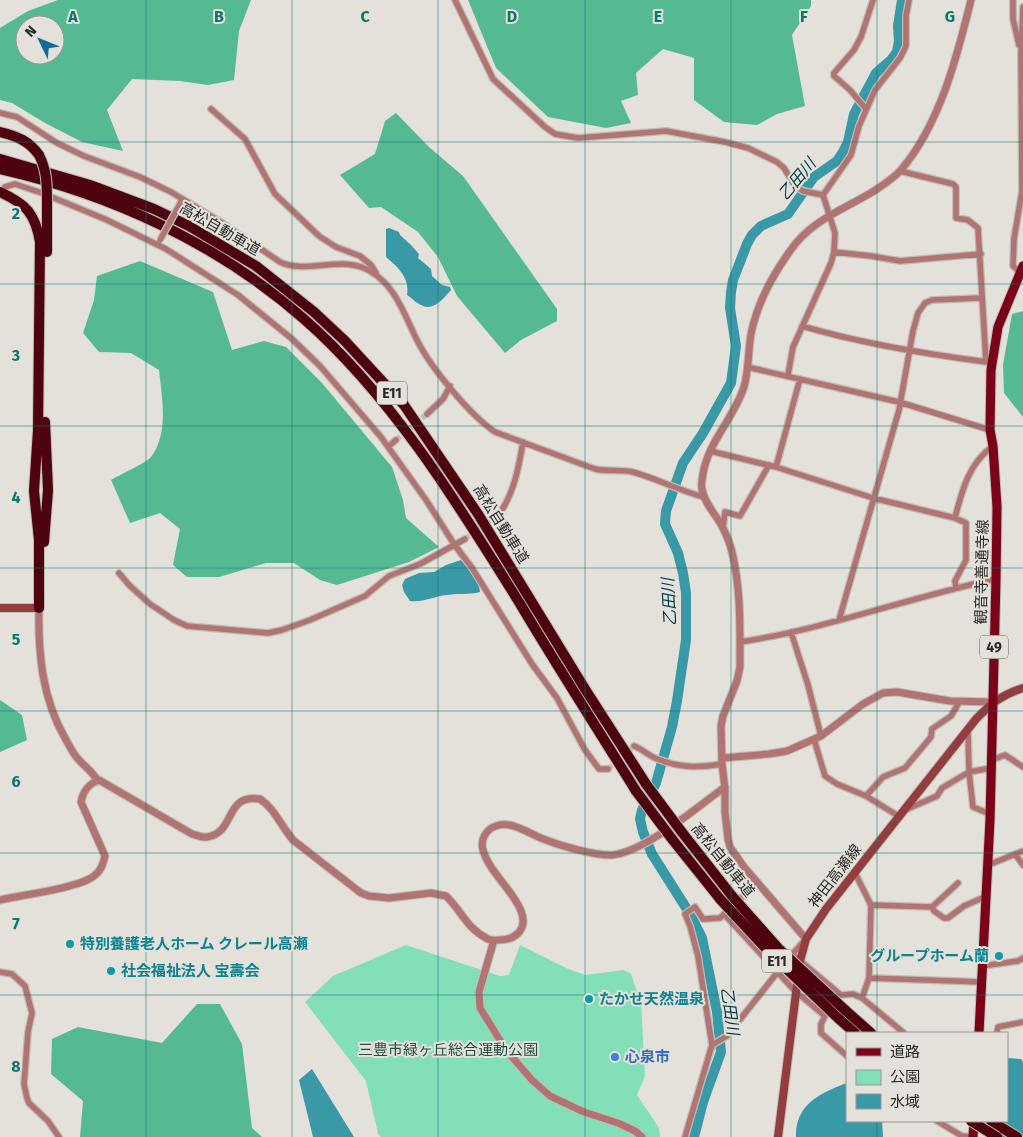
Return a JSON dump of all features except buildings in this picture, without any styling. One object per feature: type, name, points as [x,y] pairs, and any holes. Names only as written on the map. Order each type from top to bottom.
[{"type":"highway","points":[[0,132],[25,140],[34,147],[44,164],[46,175],[45,431],[48,490],[42,590],[39,608]]},
{"type":"highway","name":"高松自動車道","points":[[0,159],[90,184],[154,209],[189,226],[256,266],[314,312],[345,341],[404,406],[473,506],[646,784],[732,896],[841,1014],[854,1032]]},
{"type":"highway","name":"高松自動車道","points":[[0,169],[85,192],[184,237],[224,260],[264,287],[305,320],[335,349],[414,443],[464,513],[636,791],[672,839],[720,900],[772,956],[841,1014],[869,1032]]},
{"type":"highway","points":[[3,190],[28,209],[34,217],[40,242],[38,430],[34,491],[39,540],[39,608]]},
{"type":"highway","points":[[974,1122],[997,1137]]},
{"type":"highway","points":[[992,1122],[1017,1137]]},
{"type":"main road","name":"観音寺善通寺線","points":[[979,1032],[987,896],[996,579],[996,507],[993,446],[990,430],[989,362],[998,327],[1019,285],[1022,269]]},
{"type":"main road","points":[[0,608],[39,608]]},
{"type":"main road","name":"神田高瀬線","points":[[778,1137],[795,991],[806,939],[855,873],[992,702],[1008,692],[1023,688]]},
{"type":"main road","points":[[972,1122],[973,1137]]},
{"type":"street","points":[[455,0],[493,79],[555,134],[578,138],[666,131],[724,142],[748,148],[777,162],[784,168],[795,186],[803,191],[824,195]]},
{"type":"street","points":[[866,109],[850,90],[834,76],[834,73],[854,50],[861,37],[873,0]]},
{"type":"street","points":[[824,195],[851,155],[859,126],[875,90],[900,58],[906,46],[909,0]]},
{"type":"street","points":[[712,1045],[727,1036],[778,971],[806,939],[757,882],[730,846],[724,799],[721,726],[740,667],[737,579],[732,550],[723,528],[704,497],[702,489],[703,474],[710,451],[733,413],[743,388],[751,332],[764,292],[791,248],[807,230],[873,191],[900,171],[923,138],[940,102],[955,62],[971,0]]},
{"type":"street","points":[[1013,0],[1013,19],[1021,54]]},
{"type":"street","points":[[1022,269],[1013,266],[1014,239],[1022,192],[1021,54],[1023,7]]},
{"type":"street","points":[[211,109],[245,139],[275,194],[324,240],[336,247],[360,256],[371,265],[379,277],[394,292],[419,343],[450,386],[486,426],[495,432],[595,469],[608,472],[624,470],[634,472],[689,494],[704,497]]},
{"type":"street","points":[[0,113],[16,118],[84,156],[140,177],[224,224],[280,262],[289,266],[310,267],[343,264],[361,266],[379,277]]},
{"type":"street","points":[[802,326],[837,337],[989,362],[982,298],[981,254],[978,228],[968,220],[956,217],[956,187],[953,184],[900,171]]},
{"type":"street","points":[[3,190],[15,184],[42,193],[159,242],[238,295],[291,338],[339,386],[389,446],[472,568],[532,664],[557,698],[585,750],[599,769],[608,769]]},
{"type":"street","points":[[788,375],[793,347],[831,263],[834,252],[835,233],[824,195]]},
{"type":"street","points":[[159,242],[181,201]]},
{"type":"street","points":[[834,252],[900,261],[981,254]]},
{"type":"street","points":[[839,620],[899,410],[918,314],[925,303],[932,300],[982,298]]},
{"type":"street","points":[[746,367],[788,375],[900,402],[990,430]]},
{"type":"street","points":[[776,467],[800,379]]},
{"type":"street","points":[[427,414],[443,399],[450,386]]},
{"type":"street","points":[[389,446],[396,440]]},
{"type":"street","points":[[500,514],[509,500],[520,463],[523,442]]},
{"type":"street","points":[[955,518],[969,473],[983,453],[993,446]]},
{"type":"street","points":[[710,451],[776,467],[873,498],[955,518],[966,524],[966,560],[955,581],[956,588]]},
{"type":"street","points":[[723,528],[725,512],[740,516],[769,465]]},
{"type":"street","points":[[119,573],[150,604],[187,626],[268,633],[310,620],[365,596],[389,576],[420,564],[465,539]]},
{"type":"street","points":[[740,642],[839,620],[996,579]]},
{"type":"street","points":[[39,608],[42,675],[48,696],[64,736],[78,759],[94,774],[97,780]]},
{"type":"street","points":[[790,632],[808,686],[824,776],[837,784],[866,796],[900,817]]},
{"type":"street","points":[[634,746],[644,750],[652,757],[670,763],[700,768],[722,761],[787,751],[817,738],[882,693],[896,692],[960,701],[992,702]]},
{"type":"street","points":[[866,796],[883,777],[905,768],[931,737],[932,729],[951,716],[960,701]]},
{"type":"street","points":[[968,730],[968,772],[973,807],[990,814]]},
{"type":"street","points":[[905,810],[937,796],[942,788],[968,772],[991,764],[1005,755],[1023,767]]},
{"type":"street","points":[[0,900],[77,884],[98,873],[105,856],[81,802],[86,790],[97,780],[102,780],[192,834],[207,837],[215,834],[226,823],[238,802],[246,798],[260,799],[273,810],[293,840],[361,893],[377,898],[429,893],[446,896],[453,902],[466,923],[489,940],[513,938],[522,929],[523,921],[516,902],[482,848],[483,840],[491,828],[498,825],[517,827],[547,841],[600,854],[613,855],[644,845],[725,788]]},
{"type":"street","points":[[988,865],[1023,851]]},
{"type":"street","points":[[1015,854],[1023,865]]},
{"type":"street","points":[[855,873],[871,905],[870,978],[862,998]]},
{"type":"street","points":[[685,1137],[712,1045],[698,956],[685,914],[695,907],[703,919],[720,918],[757,882]]},
{"type":"street","points":[[871,905],[932,907],[958,883]]},
{"type":"street","points":[[932,907],[939,915],[948,918],[964,906],[987,896]]},
{"type":"street","points":[[724,914],[795,991],[824,1016]]},
{"type":"street","points":[[494,940],[480,992],[480,1008],[506,1050],[532,1080],[550,1096],[584,1112],[636,1131],[642,1137]]},
{"type":"street","points":[[792,954],[841,995],[853,994],[862,998],[903,1032]]},
{"type":"street","points":[[982,966],[1018,961],[1023,958]]},
{"type":"street","points":[[0,972],[12,974],[25,986],[32,1013],[28,1032],[24,1084],[26,1098],[59,1137]]},
{"type":"street","points":[[870,978],[982,982]]},
{"type":"street","points":[[841,995],[820,1024],[822,1035],[846,1055]]},
{"type":"street","points":[[997,1032],[998,1027],[1023,1022]]},
{"type":"street","points":[[939,1122],[962,1136],[973,1137]]},
{"type":"green space","points":[[58,0],[251,0],[239,31],[234,80],[208,85],[180,81],[132,79],[107,110],[123,151],[82,142],[12,103],[0,100],[0,28],[15,19],[15,65],[65,65],[65,15],[21,15]]},
{"type":"green space","points":[[468,0],[811,0],[811,6],[792,35],[805,106],[777,114],[757,125],[724,122],[694,100],[694,58],[663,49],[636,73],[638,95],[621,101],[631,123],[606,128],[548,117],[496,68]]},
{"type":"green space","points":[[396,113],[429,147],[463,176],[557,309],[557,321],[521,340],[505,353],[457,296],[438,257],[418,232],[381,207],[369,208],[340,175],[375,154],[385,121]]},
{"type":"green space","points":[[140,261],[213,292],[232,350],[264,341],[286,347],[322,383],[392,467],[403,500],[406,518],[439,547],[409,562],[337,585],[320,580],[294,563],[266,563],[219,577],[187,577],[173,565],[180,529],[160,513],[130,523],[111,480],[148,460],[157,448],[163,415],[159,370],[131,353],[99,352],[83,333],[94,300],[97,276]]},
{"type":"green space","points":[[1023,311],[1023,417],[1004,393],[1003,365],[1012,314]]},
{"type":"green space","points":[[0,700],[22,715],[27,740],[0,752]]},
{"type":"green space","name":"三豊市緑ヶ丘総合運動公園","points":[[406,945],[500,976],[509,975],[520,945],[566,968],[585,975],[624,970],[631,974],[641,1003],[645,1076],[637,1095],[659,1128],[660,1137],[381,1137],[378,1134],[366,1081],[305,1002],[333,976]]},
{"type":"green space","points":[[197,1004],[220,1004],[242,1044],[252,1128],[262,1137],[80,1137],[83,1101],[51,1074],[52,1039],[78,1027],[162,1043]]},
{"type":"water","points":[[389,228],[399,232],[411,245],[419,254],[418,258],[431,269],[432,276],[442,285],[450,287],[451,290],[438,303],[425,307],[407,295],[405,278],[399,269],[386,257],[386,229]]},
{"type":"water","points":[[461,560],[476,579],[480,592],[451,594],[419,601],[410,601],[402,585],[405,579],[419,573],[434,572],[446,565]]},
{"type":"water","points":[[1008,1058],[1021,1059],[1023,1062],[1023,1137],[989,1137],[990,1122],[1008,1122]]},
{"type":"water","points":[[312,1069],[354,1137],[313,1137],[299,1080]]},
{"type":"water","points":[[846,1083],[846,1122],[882,1122],[883,1137],[796,1137],[797,1123],[806,1107],[832,1089]]},
{"type":"waterway","name":"乙田川","points":[[694,1137],[703,1102],[721,1052],[717,1012],[702,938],[690,914],[652,854],[640,819],[642,810],[656,783],[672,727],[686,640],[686,593],[683,573],[678,553],[665,524],[666,511],[683,463],[703,433],[731,383],[736,346],[730,308],[731,292],[733,280],[747,244],[752,235],[761,226],[788,214],[814,177],[837,161],[843,152],[848,142],[854,114],[876,73],[897,52],[902,0]]},
{"type":"tunnel","points":[[396,440],[427,414]]},
{"type":"tunnel","points":[[465,539],[499,514]]},
{"type":"tunnel","points":[[608,769],[634,746]]},
{"type":"place","name":"特別養護老人ホーム クレール高瀬","points":[[70,944]]},
{"type":"place","name":"グループホーム蘭","points":[[999,956]]},
{"type":"place","name":"社会福祉法人 宝壽会","points":[[111,971]]},
{"type":"place","name":"たかせ天然温泉","points":[[589,999]]},
{"type":"place","name":"心泉市","points":[[615,1057]]}]
